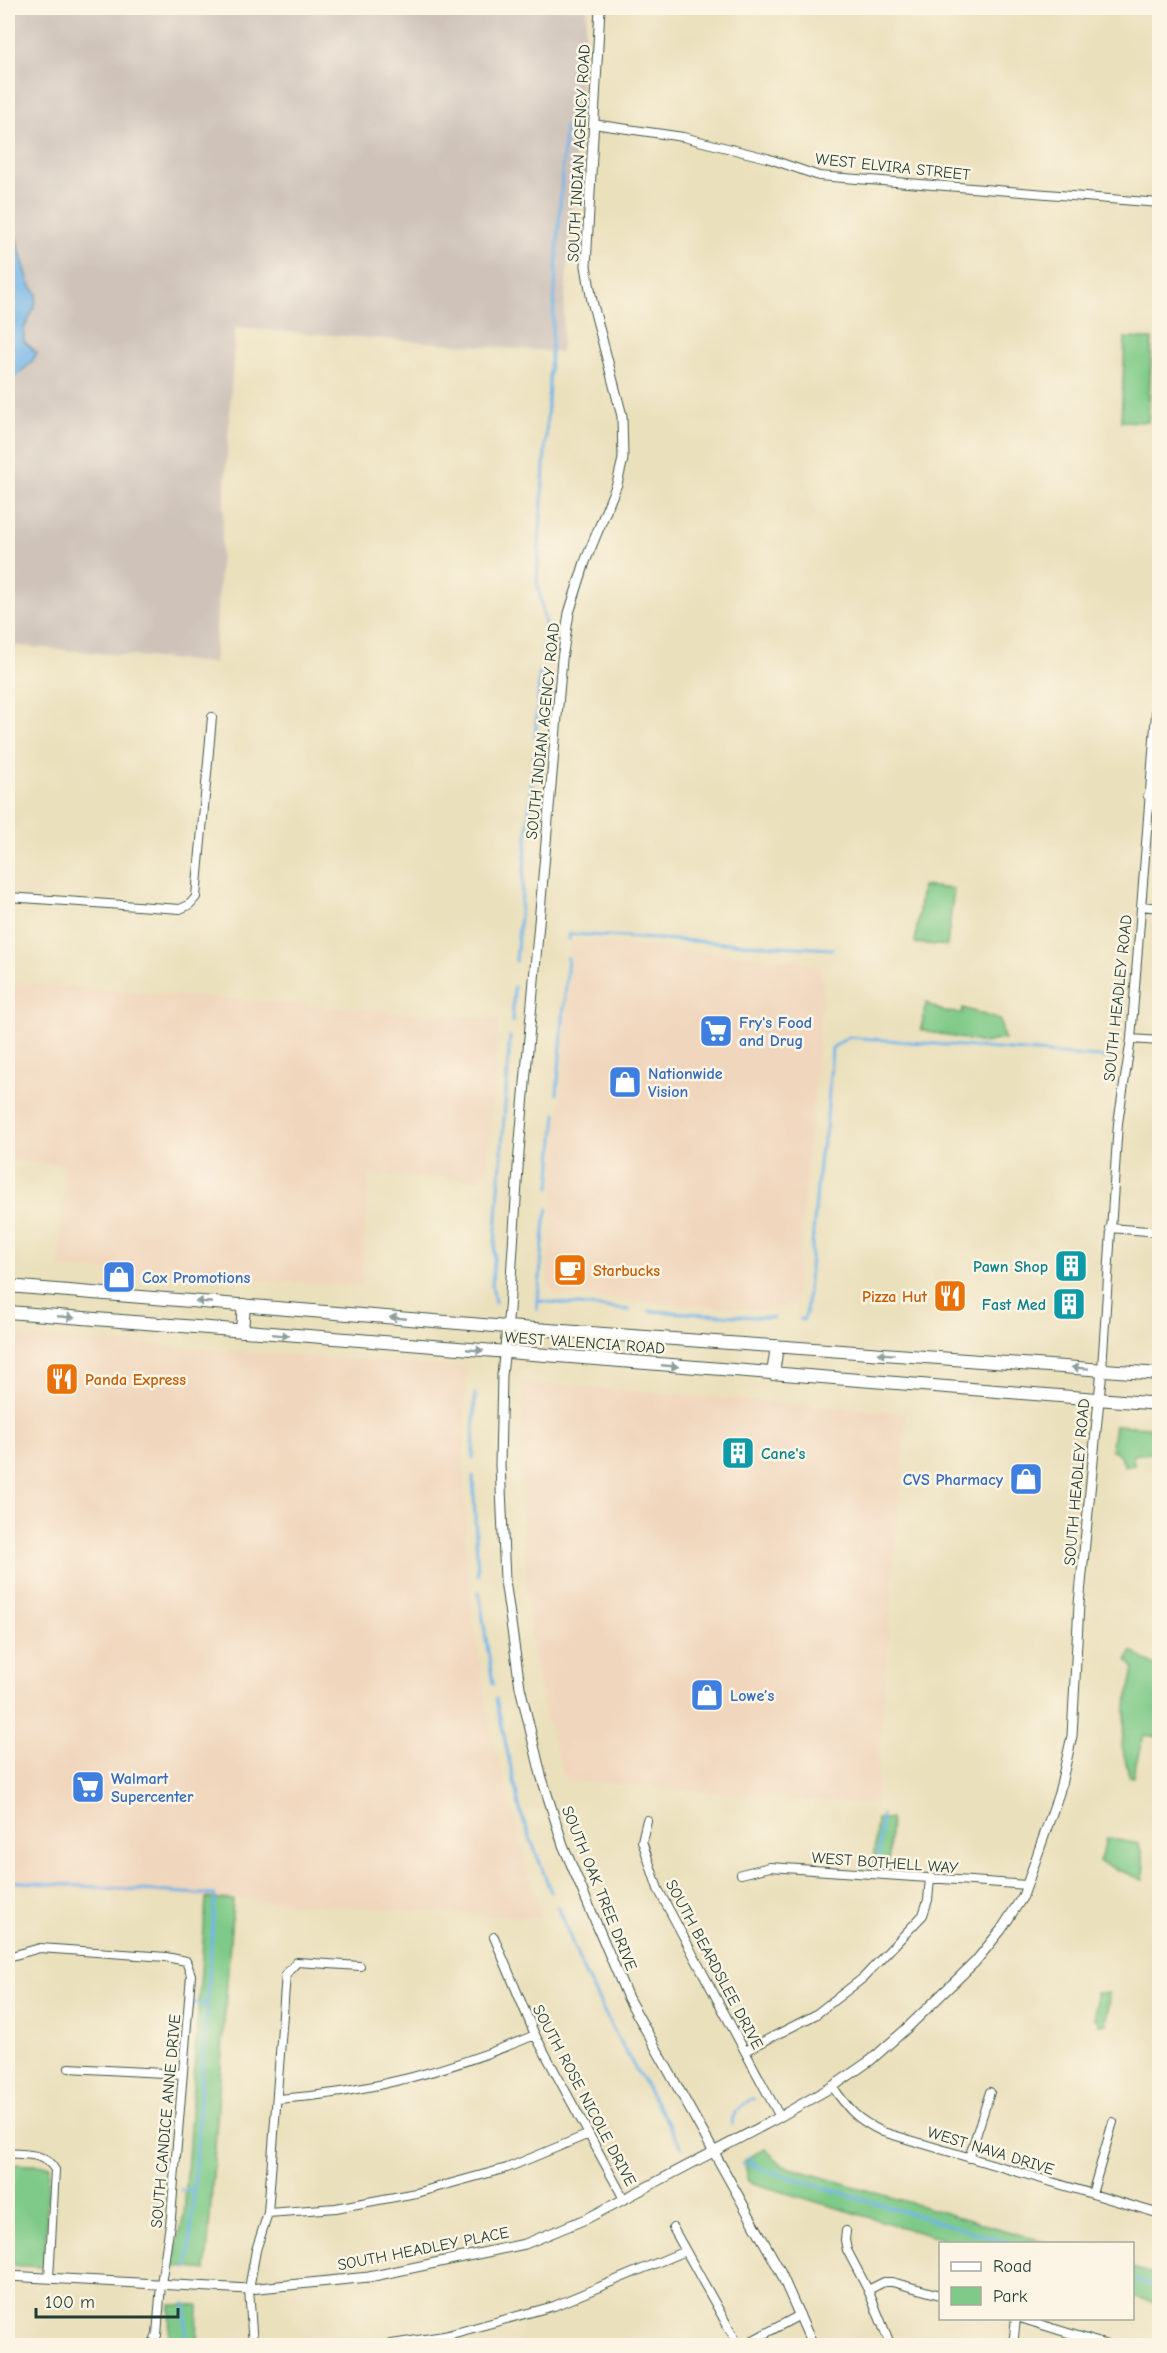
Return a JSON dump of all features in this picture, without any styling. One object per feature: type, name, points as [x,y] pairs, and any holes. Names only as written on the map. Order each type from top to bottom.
[{"type":"main road","name":"WEST VALENCIA ROAD","points":[[8,1286],[507,1327],[1160,1374]]},
{"type":"main road","points":[[242,1331],[244,1305]]},
{"type":"main road","name":"WEST VALENCIA ROAD","points":[[8,1312],[1160,1404]]},
{"type":"main road","points":[[773,1374],[777,1346]]},
{"type":"street","name":"SOUTH INDIAN AGENCY ROAD","points":[[507,1327],[519,1152],[562,660],[569,613],[585,561],[617,484],[623,459],[622,416],[592,301],[586,266],[600,8]]},
{"type":"street","name":"WEST ELVIRA STREET","points":[[593,124],[683,138],[767,158],[819,176],[1160,203]]},
{"type":"street","name":"SOUTH HEADLEY ROAD","points":[[714,2151],[780,2117],[871,2060],[975,1962],[1001,1930],[1023,1896],[1059,1793],[1072,1736],[1079,1604],[1102,1369],[1118,1123],[1131,1039],[1160,661]]},
{"type":"street","points":[[8,897],[180,909],[189,905],[196,897],[213,717]]},
{"type":"street","points":[[1148,796],[1160,797]]},
{"type":"street","points":[[1141,906],[1160,908]]},
{"type":"street","points":[[1131,1039],[1160,1041]]},
{"type":"street","points":[[1110,1228],[1160,1232]]},
{"type":"street","name":"SOUTH OAK TREE DRIVE","points":[[507,1327],[502,1376],[500,1465],[506,1580],[520,1687],[541,1775],[563,1845],[628,1998],[778,2269],[813,2346]]},
{"type":"street","name":"SOUTH BEARDSLEE DRIVE","points":[[647,1820],[642,1842],[658,1889],[780,2117]]},
{"type":"street","name":"WEST BOTHELL WAY","points":[[741,1874],[770,1867],[1027,1885]]},
{"type":"street","points":[[745,2051],[815,2015],[863,1978],[923,1916],[928,1900],[930,1879]]},
{"type":"street","name":"SOUTH ROSE NICOLE DRIVE","points":[[494,1937],[536,2035],[624,2199]]},
{"type":"street","name":"SOUTH CANDICE ANNE DRIVE","points":[[8,1957],[40,1948],[166,1957],[186,1961],[191,1975],[171,2217],[160,2284],[157,2335],[152,2346]]},
{"type":"street","points":[[253,2346],[249,2289],[256,2250],[268,2213],[286,1974],[297,1962],[360,1966]]},
{"type":"street","points":[[278,2099],[321,2096],[400,2082],[481,2058],[536,2035]]},
{"type":"street","points":[[69,2068],[182,2074]]},
{"type":"street","name":"WEST NAVA DRIVE","points":[[832,2086],[852,2114],[867,2125],[883,2132],[1160,2214]]},
{"type":"street","points":[[969,2158],[990,2092]]},
{"type":"street","points":[[1092,2194],[1113,2122]]},
{"type":"street","points":[[268,2213],[336,2208],[416,2193],[507,2168],[589,2134]]},
{"type":"street","name":"SOUTH HEADLEY PLACE","points":[[8,2276],[249,2289],[369,2277],[525,2244],[588,2218],[714,2151]]},
{"type":"street","points":[[8,2153],[45,2158],[55,2170],[49,2278]]},
{"type":"street","points":[[673,2228],[741,2346],[800,2315]]},
{"type":"street","points":[[846,2231],[847,2250],[868,2290],[891,2346]]},
{"type":"street","points":[[379,2346],[444,2336],[554,2306],[686,2251]]},
{"type":"street","points":[[868,2290],[884,2282],[892,2282],[939,2295]]},
{"type":"street","points":[[1013,2346],[1018,2320]]},
{"type":"street","points":[[1021,2320],[1110,2346]]},
{"type":"street","points":[[8,2345],[14,2346]]},
{"type":"shaded area","points":[[8,8],[587,8],[561,352],[235,328],[214,663],[8,645]]},
{"type":"shaded area","points":[[572,940],[800,960],[820,968],[824,982],[795,1301],[774,1311],[555,1295],[547,1282]]},
{"type":"shaded area","points":[[8,982],[499,1020],[488,1171],[481,1180],[369,1174],[361,1286],[59,1268],[65,1165],[8,1161]]},
{"type":"shaded area","points":[[8,1335],[467,1368],[464,1450],[466,1549],[473,1620],[491,1732],[541,1918],[8,1886]]},
{"type":"shaded area","points":[[523,1382],[906,1413],[875,1805],[565,1780],[540,1696],[529,1627],[520,1469]]},
{"type":"green space","points":[[1125,338],[1152,339],[1148,422],[1121,421]]},
{"type":"green space","points":[[922,886],[954,889],[947,946],[915,943]]},
{"type":"green space","points":[[926,1003],[944,1012],[962,1013],[963,1008],[1000,1020],[1004,1039],[983,1043],[921,1030]]},
{"type":"green space","points":[[1115,1425],[1149,1427],[1155,1435],[1159,1432],[1159,1441],[1150,1453],[1133,1455],[1134,1465],[1125,1466],[1119,1454],[1111,1451]]},
{"type":"green space","points":[[1132,1651],[1160,1670],[1159,1737],[1144,1735],[1134,1777],[1129,1776],[1122,1746],[1125,1711],[1134,1669],[1127,1660]]},
{"type":"green space","points":[[877,1819],[891,1819],[888,1866],[873,1865]]},
{"type":"green space","points":[[1107,1838],[1139,1844],[1145,1867],[1143,1880],[1099,1862]]},
{"type":"green space","points":[[206,1898],[233,1900],[206,2270],[172,2266],[184,2215]]},
{"type":"green space","points":[[1096,1993],[1109,1993],[1107,2024],[1098,2024],[1098,2020],[1095,2019]]},
{"type":"green space","points":[[765,2149],[784,2166],[1046,2242],[953,2242],[749,2182],[744,2160]]},
{"type":"green space","points":[[8,2164],[49,2166],[44,2267],[8,2265]]},
{"type":"green space","points":[[1134,2269],[1159,2276],[1159,2304],[1134,2296]]},
{"type":"green space","points":[[170,2305],[198,2305],[197,2345],[169,2345]]},
{"type":"water","points":[[8,221],[12,225],[30,285],[37,294],[35,306],[24,329],[24,341],[37,353],[31,363],[8,383]]},
{"type":"waterway","points":[[542,651],[548,640],[537,580],[565,127]]},
{"type":"waterway","points":[[535,738],[540,670]]},
{"type":"waterway","points":[[516,961],[534,756]]},
{"type":"waterway","points":[[569,939],[570,934],[832,949]]},
{"type":"waterway","points":[[557,1094],[568,958]]},
{"type":"waterway","points":[[512,1022],[514,987]]},
{"type":"waterway","points":[[495,1302],[492,1286],[510,1037]]},
{"type":"waterway","points":[[800,1319],[803,1320],[806,1314],[820,1154],[826,1131],[832,1048],[848,1037],[1111,1058]]},
{"type":"waterway","points":[[550,1187],[556,1114]]},
{"type":"waterway","points":[[537,1310],[548,1209]]},
{"type":"waterway","points":[[539,1301],[629,1310]]},
{"type":"waterway","points":[[650,1311],[774,1318]]},
{"type":"waterway","points":[[473,1459],[475,1394]]},
{"type":"waterway","points":[[473,1476],[478,1575]]},
{"type":"waterway","points":[[479,1592],[493,1684]]},
{"type":"waterway","points":[[496,1699],[521,1814],[551,1892]]},
{"type":"waterway","points":[[878,1863],[882,1814]]},
{"type":"waterway","points":[[8,1881],[215,1895],[188,2269]]},
{"type":"waterway","points":[[558,1906],[583,1970],[618,2039],[682,2147]]},
{"type":"waterway","points":[[193,2003],[207,2004]]},
{"type":"waterway","points":[[732,2124],[736,2112],[753,2099]]},
{"type":"waterway","points":[[748,2157],[757,2166]]},
{"type":"waterway","points":[[742,2163],[1006,2242]]},
{"type":"waterway","points":[[181,2190],[193,2191]]},
{"type":"waterway","points":[[1134,2280],[1160,2287]]},
{"type":"waterway","points":[[185,2346],[186,2304]]},
{"type":"place","name":"Fry's Food and Drug","points":[[716,1031]]},
{"type":"place","name":"Nationwide Vision","points":[[625,1082]]},
{"type":"place","name":"Pawn Shop","points":[[1071,1266]]},
{"type":"place","name":"Starbucks","points":[[570,1270]]},
{"type":"place","name":"Cox Promotions","points":[[119,1277]]},
{"type":"place","name":"Pizza Hut","points":[[950,1296]]},
{"type":"place","name":"Fast Med","points":[[1069,1304]]},
{"type":"place","name":"Panda Express","points":[[62,1379]]},
{"type":"place","name":"Cane's","points":[[738,1453]]},
{"type":"place","name":"CVS Pharmacy","points":[[1026,1479]]},
{"type":"place","name":"Lowe’s","points":[[707,1695]]},
{"type":"place","name":"Walmart Supercenter","points":[[88,1787]]}]
